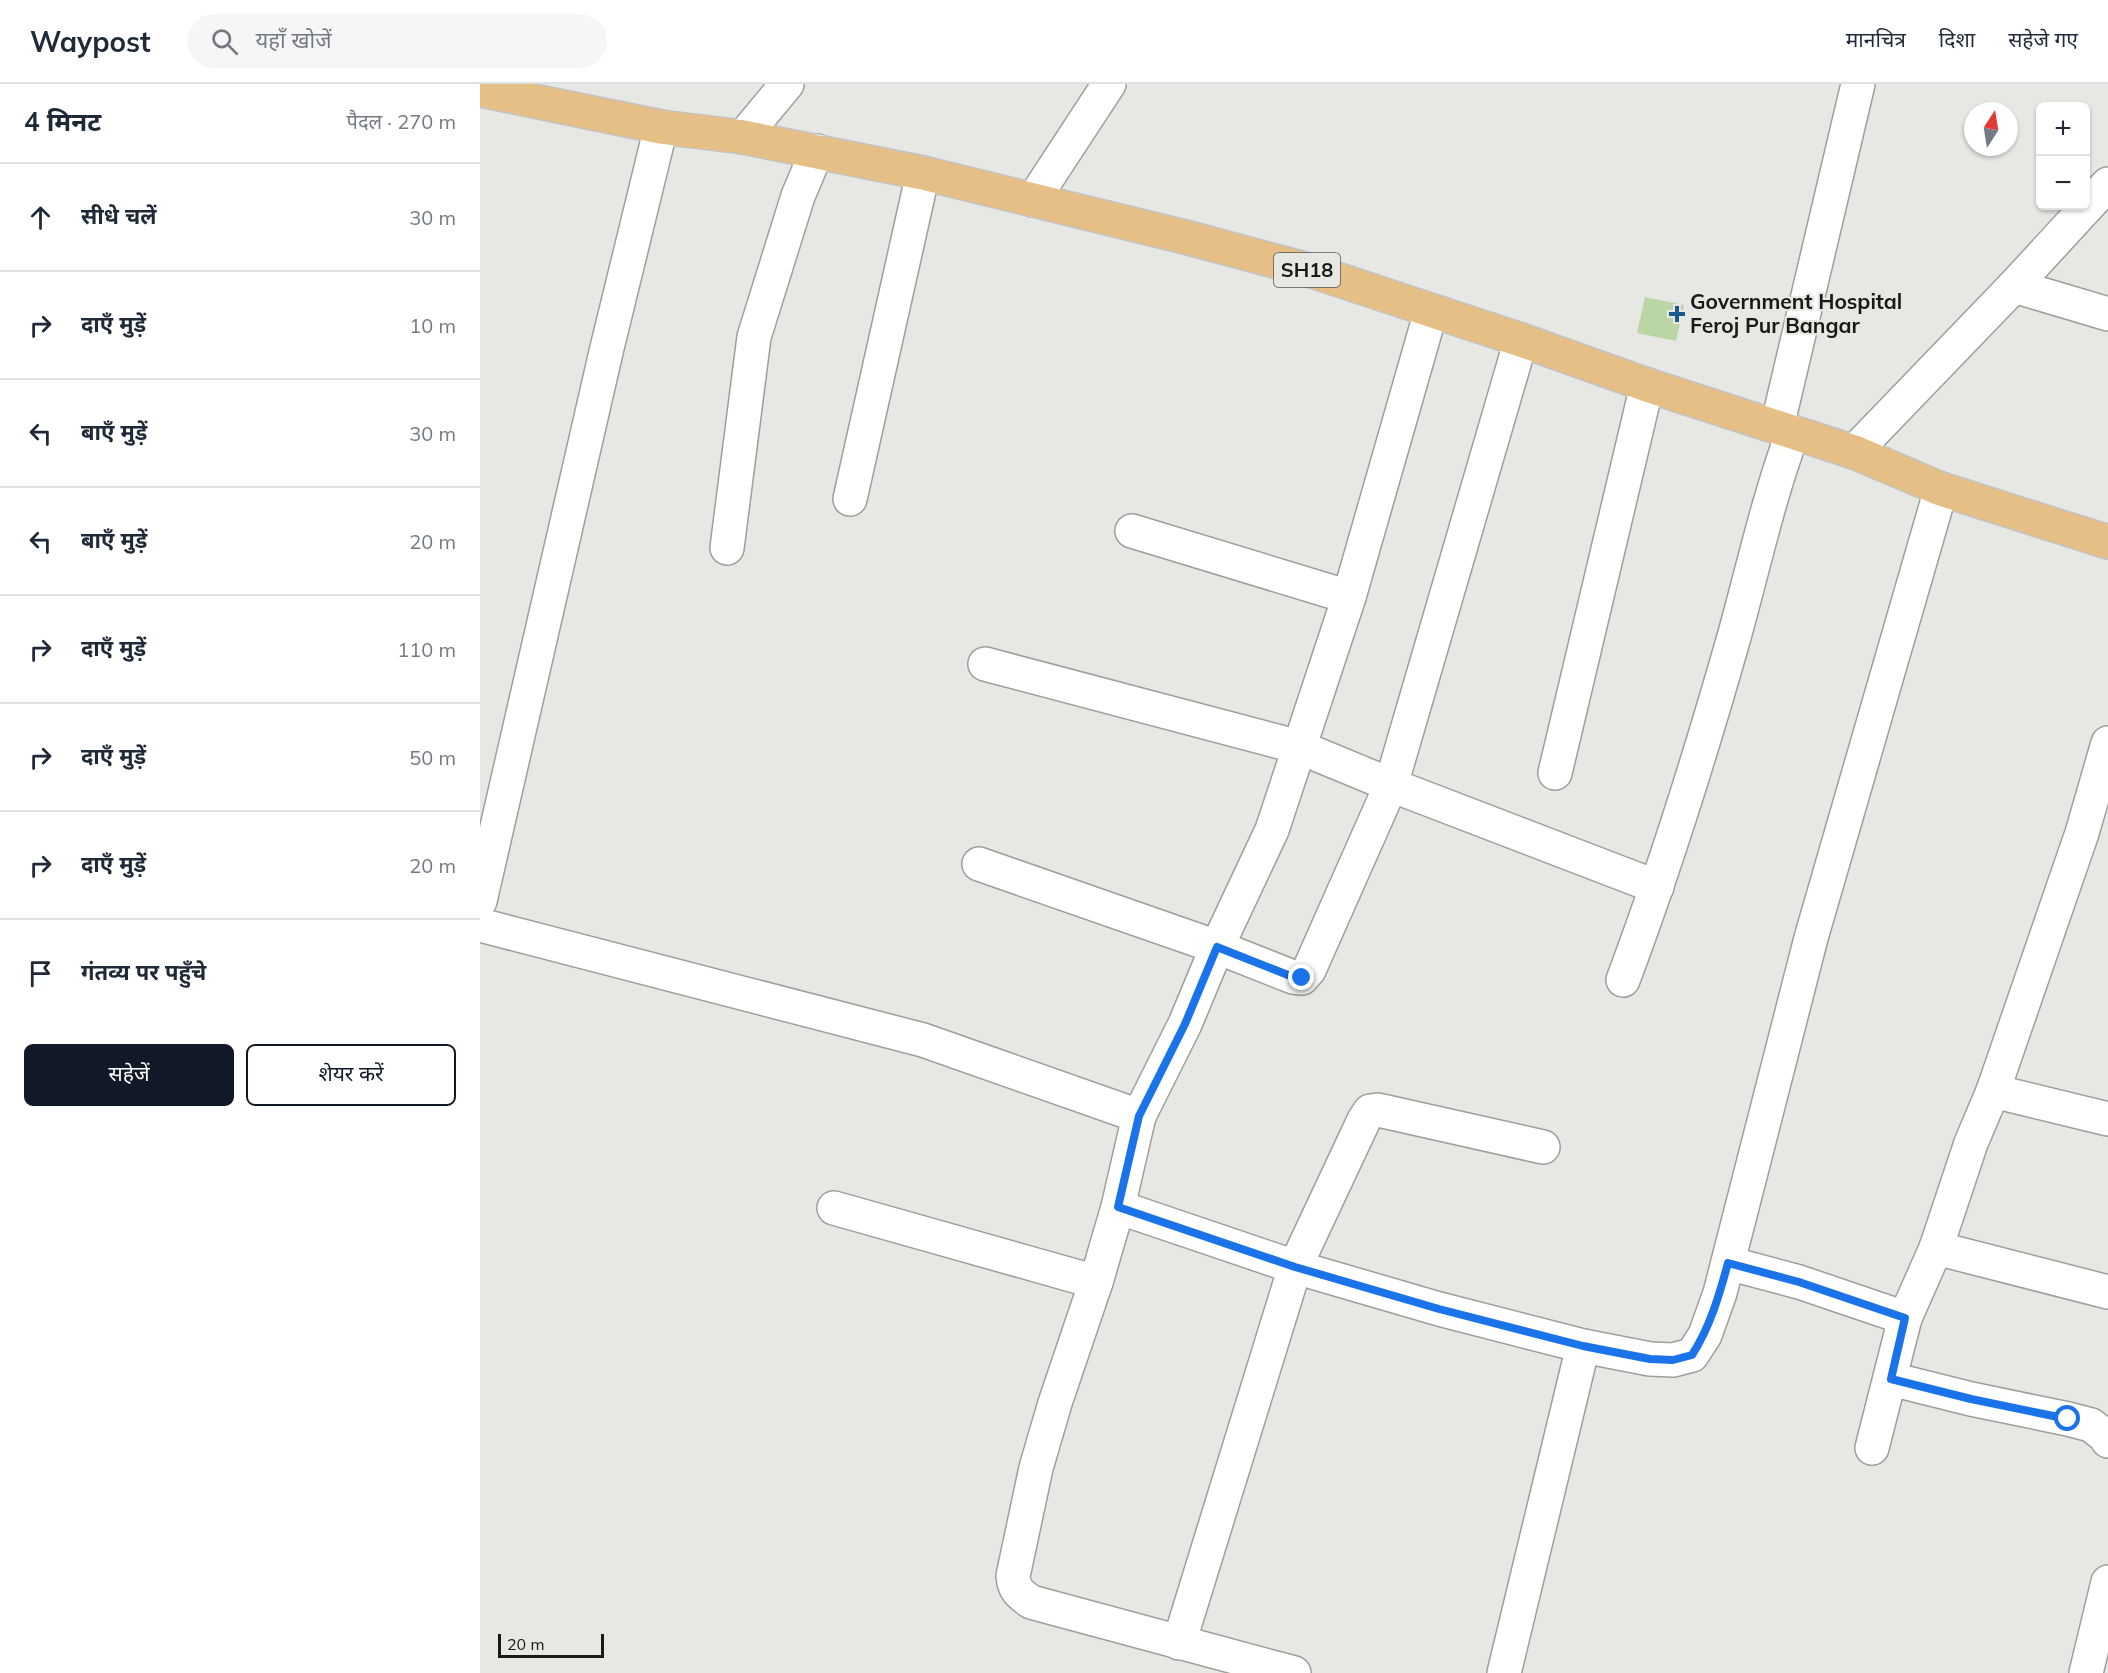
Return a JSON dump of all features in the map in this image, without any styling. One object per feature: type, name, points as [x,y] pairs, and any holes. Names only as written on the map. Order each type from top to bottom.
[{"type":"main road","name":"SH18","points":[[486,89],[661,127],[743,137],[923,173],[1312,271],[1521,340],[1647,385],[1854,452],[1941,489],[2108,542]]},
{"type":"street","points":[[743,137],[787,84]]},
{"type":"street","points":[[1034,200],[1109,84]]},
{"type":"street","points":[[1623,980],[1657,887],[1734,638],[1776,479],[1858,84]]},
{"type":"street","points":[[480,902],[606,352],[661,127]]},
{"type":"street","points":[[727,548],[754,337],[798,196],[817,151]]},
{"type":"street","points":[[850,499],[923,173]]},
{"type":"street","points":[[1854,452],[2014,286],[2108,184]]},
{"type":"street","points":[[2014,286],[2108,314]]},
{"type":"street","points":[[1294,1673],[1031,1602],[1020,1595],[1014,1587],[1015,1564],[1036,1468],[1118,1207],[1139,1116],[1185,1024],[1217,947],[1272,830],[1348,597],[1431,311]]},
{"type":"street","points":[[979,864],[1217,947],[1293,977],[1302,978],[1309,970],[1391,785],[1521,340]]},
{"type":"street","points":[[1555,773],[1647,385]]},
{"type":"street","points":[[1118,1207],[1295,1267],[1439,1309],[1583,1346],[1650,1359],[1673,1360],[1692,1355],[1705,1335],[1720,1293],[1811,938],[1941,489]]},
{"type":"street","points":[[1132,531],[1348,597]]},
{"type":"street","points":[[985,664],[1299,747],[1391,785],[1657,887]]},
{"type":"street","points":[[1872,1448],[1905,1318],[1936,1248],[1971,1143],[1994,1091],[2082,833],[2108,743]]},
{"type":"street","points":[[480,925],[923,1040],[1139,1116]]},
{"type":"street","points":[[1994,1091],[2108,1119]]},
{"type":"street","points":[[1179,1643],[1295,1267],[1370,1111],[1378,1110],[1543,1147]]},
{"type":"street","points":[[834,1208],[1096,1282]]},
{"type":"street","points":[[1936,1248],[2108,1292]]},
{"type":"street","points":[[1728,1263],[1799,1282],[1905,1318]]},
{"type":"street","points":[[1503,1673],[1583,1346]]},
{"type":"street","points":[[1891,1379],[2091,1425],[2108,1441]]},
{"type":"street","points":[[2086,1673],[2108,1582]]},
{"type":"building","points":[[1645,297],[1684,305],[1676,341],[1637,333]]},
{"type":"place","name":"Government Hospital Feroj Pur Bangar","points":[[1677,314]]},
{"type":"route","points":[[1302,978],[1293,977],[1217,947],[1185,1024],[1139,1116],[1118,1207],[1295,1267],[1439,1309],[1583,1346],[1650,1359],[1673,1360],[1692,1355],[1705,1335],[1728,1263],[1799,1282],[1905,1318],[1891,1379],[1971,1399],[2068,1419]]}]
